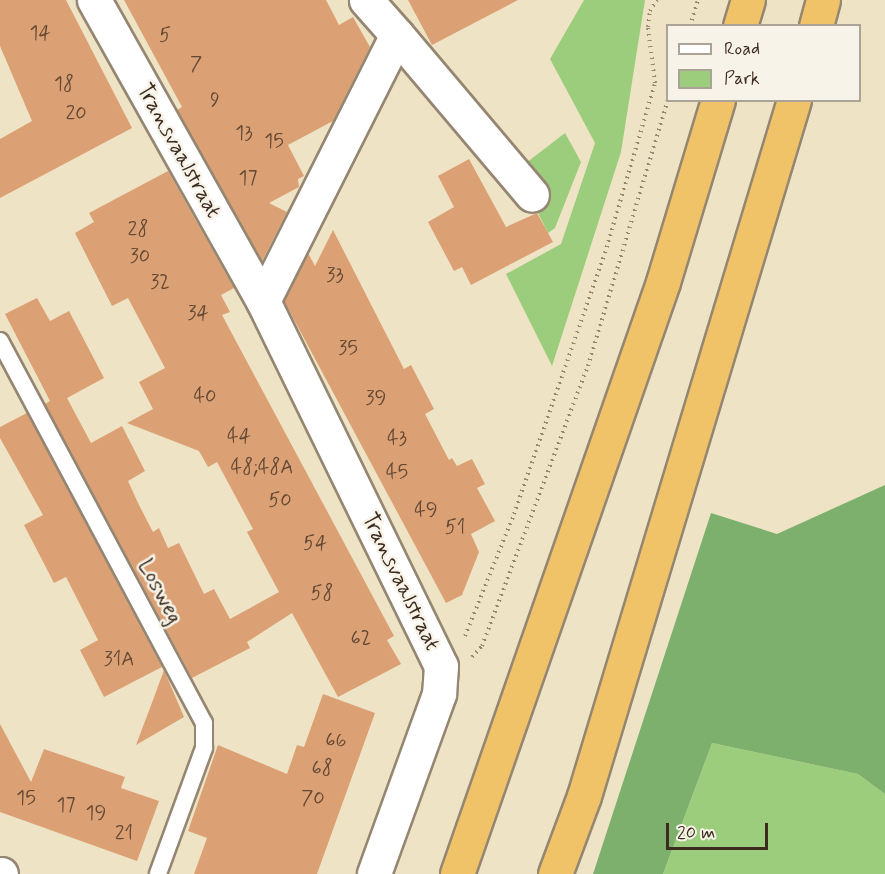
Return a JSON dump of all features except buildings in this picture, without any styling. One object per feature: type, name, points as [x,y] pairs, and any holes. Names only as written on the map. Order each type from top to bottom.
[{"type":"highway","points":[[741,24],[748,0]]},
{"type":"highway","points":[[817,24],[823,0]]},
{"type":"highway","points":[[457,874],[663,282],[717,102]]},
{"type":"highway","points":[[555,874],[584,796],[794,102]]},
{"type":"street","name":"Transvaalstraat","points":[[94,0],[263,301],[440,680]]},
{"type":"street","points":[[366,0],[532,195]]},
{"type":"street","points":[[263,301],[397,35]]},
{"type":"street","points":[[374,874],[440,680]]},
{"type":"lane","name":"Losweg","points":[[0,341],[204,723],[204,748],[158,874]]},
{"type":"path","points":[[440,680],[471,623],[605,253],[655,83],[648,27],[650,11],[657,0]]},
{"type":"path","points":[[691,24],[698,0]]},
{"type":"path","points":[[440,680],[482,646],[588,366],[667,102]]},
{"type":"green space","points":[[584,0],[645,0],[621,152],[552,366],[506,274],[561,244],[595,143],[550,59]]},
{"type":"green space","points":[[565,133],[581,162],[555,228],[548,233],[537,211],[543,194],[526,163]]},
{"type":"green space","points":[[885,485],[885,794],[858,774],[712,743],[663,874],[593,874],[711,513],[777,534]]},
{"type":"green space","points":[[712,743],[858,774],[885,794],[885,874],[663,874]]}]
